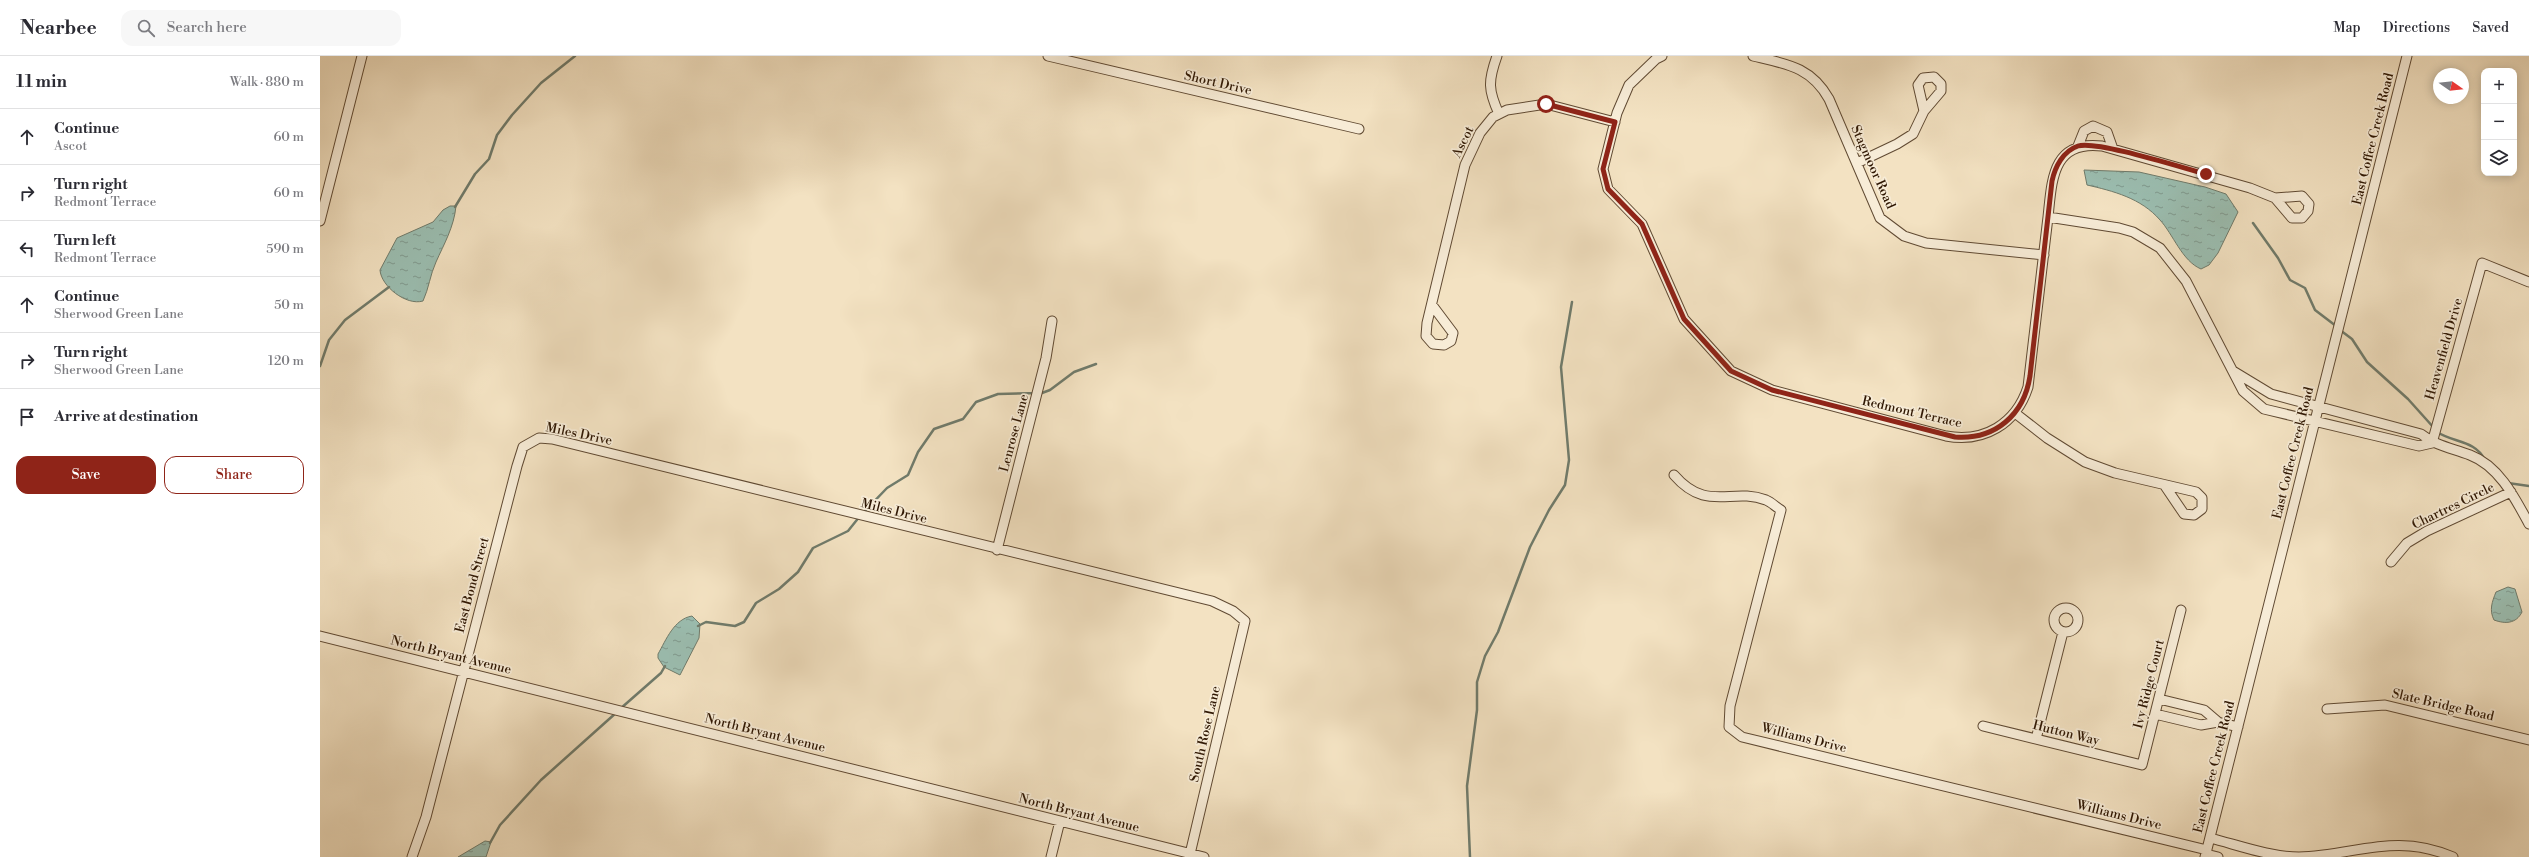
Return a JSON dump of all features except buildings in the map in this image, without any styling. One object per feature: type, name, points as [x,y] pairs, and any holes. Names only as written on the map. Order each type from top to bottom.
[{"type":"street","points":[[320,221],[362,56]]},
{"type":"street","name":"Short Drive","points":[[1048,56],[1359,129]]},
{"type":"street","points":[[1497,56],[1490,75],[1489,86],[1490,96],[1499,114]]},
{"type":"street","points":[[1615,122],[1629,85],[1656,59],[1662,56]]},
{"type":"street","name":"Stagmoor Road","points":[[1753,56],[1790,65],[1806,72],[1820,84],[1829,99],[1880,218],[1904,236],[1926,243],[2044,255]]},
{"type":"street","name":"East Coffee Creek Road","points":[[2206,854],[2408,56]]},
{"type":"street","name":"Ascot","points":[[1432,304],[1465,164],[1480,133],[1499,114],[1507,110],[1546,104],[1615,122]]},
{"type":"street","points":[[1857,163],[1897,144],[1912,134],[1924,110]]},
{"type":"street","name":"Redmont Terrace","points":[[1615,122],[1603,169],[1608,189],[1642,224],[1684,319],[1731,371],[1772,390],[1955,437],[1973,438],[1988,434],[2003,425],[2015,413],[2028,387],[2052,181],[2056,167],[2065,155],[2078,146]]},
{"type":"street","points":[[2113,149],[2107,132],[2093,126],[2084,131],[2078,146],[2094,145],[2113,149],[2206,174],[2250,188],[2275,198]]},
{"type":"street","points":[[2048,217],[2119,228],[2143,237],[2160,248],[2186,281],[2243,391],[2264,409],[2419,446],[2432,443]]},
{"type":"street","name":"Heavenfield Drive","points":[[2432,443],[2482,263],[2529,282]]},
{"type":"street","name":"Lenrose Lane","points":[[997,550],[1046,358],[1052,321]]},
{"type":"street","points":[[2231,370],[2271,394],[2318,408],[2421,434],[2432,443],[2482,460],[2493,469],[2511,492],[2529,524]]},
{"type":"street","points":[[2015,413],[2047,438],[2085,462],[2165,486]]},
{"type":"street","name":"Miles Drive","points":[[533,440],[539,438],[552,439],[1212,602],[1233,611],[1245,621]]},
{"type":"street","name":"East Bond Street","points":[[412,857],[426,817],[516,466],[523,446],[533,440]]},
{"type":"street","name":"Williams Drive","points":[[1674,475],[1682,484],[1701,495],[1717,498],[1744,497],[1766,500],[1781,510],[1730,706],[1729,727],[1734,732],[1742,737],[2206,854]]},
{"type":"street","name":"Chartres Circle","points":[[2391,562],[2407,543],[2427,531],[2511,492]]},
{"type":"street","name":"Ivy Ridge Court","points":[[2142,765],[2181,610]]},
{"type":"street","name":"South Rose Lane","points":[[1190,854],[1245,621]]},
{"type":"street","points":[[2036,739],[2063,632]]},
{"type":"street","name":"North Bryant Avenue","points":[[320,636],[1204,857]]},
{"type":"street","points":[[2159,699],[2204,710],[2218,722]]},
{"type":"street","name":"Slate Bridge Road","points":[[2327,709],[2385,705],[2529,740]]},
{"type":"street","points":[[2155,714],[2201,725],[2218,722],[2238,727]]},
{"type":"street","name":"Hutton Way","points":[[1984,726],[2142,765]]},
{"type":"street","points":[[1051,857],[1060,821]]},
{"type":"street","points":[[2210,838],[2281,856],[2319,856],[2400,844],[2428,848],[2453,857]]},
{"type":"street","points":[[2206,854],[2218,857]]},
{"type":"water","points":[[2084,170],[2139,172],[2205,187],[2226,194],[2238,212],[2218,253],[2209,265],[2201,269],[2188,260],[2165,226],[2152,212],[2126,196],[2087,185]]},
{"type":"water","points":[[450,206],[456,206],[455,214],[448,235],[434,267],[423,301],[409,301],[402,298],[385,282],[381,276],[380,270],[397,238],[433,222],[443,210]]},
{"type":"water","points":[[2508,587],[2515,589],[2522,612],[2517,619],[2510,622],[2494,620],[2491,609],[2496,592]]},
{"type":"water","points":[[692,616],[700,624],[699,638],[680,675],[664,667],[658,658],[658,654],[675,626],[680,621]]},
{"type":"water","points":[[485,841],[491,842],[486,857],[458,857]]},
{"type":"waterway","points":[[455,207],[475,174],[489,159],[497,135],[512,115],[541,83],[575,56]]},
{"type":"waterway","points":[[2253,223],[2278,258],[2290,280],[2305,288],[2315,310],[2336,326]]},
{"type":"waterway","points":[[320,366],[329,340],[345,320],[389,287]]},
{"type":"waterway","points":[[1470,857],[1467,786],[1477,710],[1477,682],[1485,656],[1498,632],[1530,547],[1549,510],[1565,485],[1569,460],[1561,367],[1572,302]]},
{"type":"waterway","points":[[2340,330],[2352,339],[2367,362],[2408,399],[2434,428]]},
{"type":"waterway","points":[[863,513],[887,488],[908,475],[918,452],[934,429],[963,419],[976,402],[998,394],[1042,393],[1050,390],[1074,372],[1096,364]]},
{"type":"waterway","points":[[2437,432],[2470,445],[2476,449],[2485,460]]},
{"type":"waterway","points":[[2508,483],[2529,486]]},
{"type":"waterway","points":[[698,626],[706,622],[735,626],[744,622],[756,603],[779,589],[798,572],[813,548],[848,531],[860,516]]},
{"type":"waterway","points":[[620,709],[661,673],[665,666]]},
{"type":"waterway","points":[[490,843],[500,825],[541,780],[617,712]]},
{"type":"route","points":[[1546,104],[1615,122],[1603,169],[1608,189],[1642,224],[1654,247],[1672,294],[1684,319],[1731,371],[1772,390],[1946,436],[1964,438],[1973,438],[1988,434],[2003,425],[2015,413],[2025,397],[2030,376],[2052,181],[2056,167],[2065,155],[2078,146],[2102,146],[2206,174]]}]
